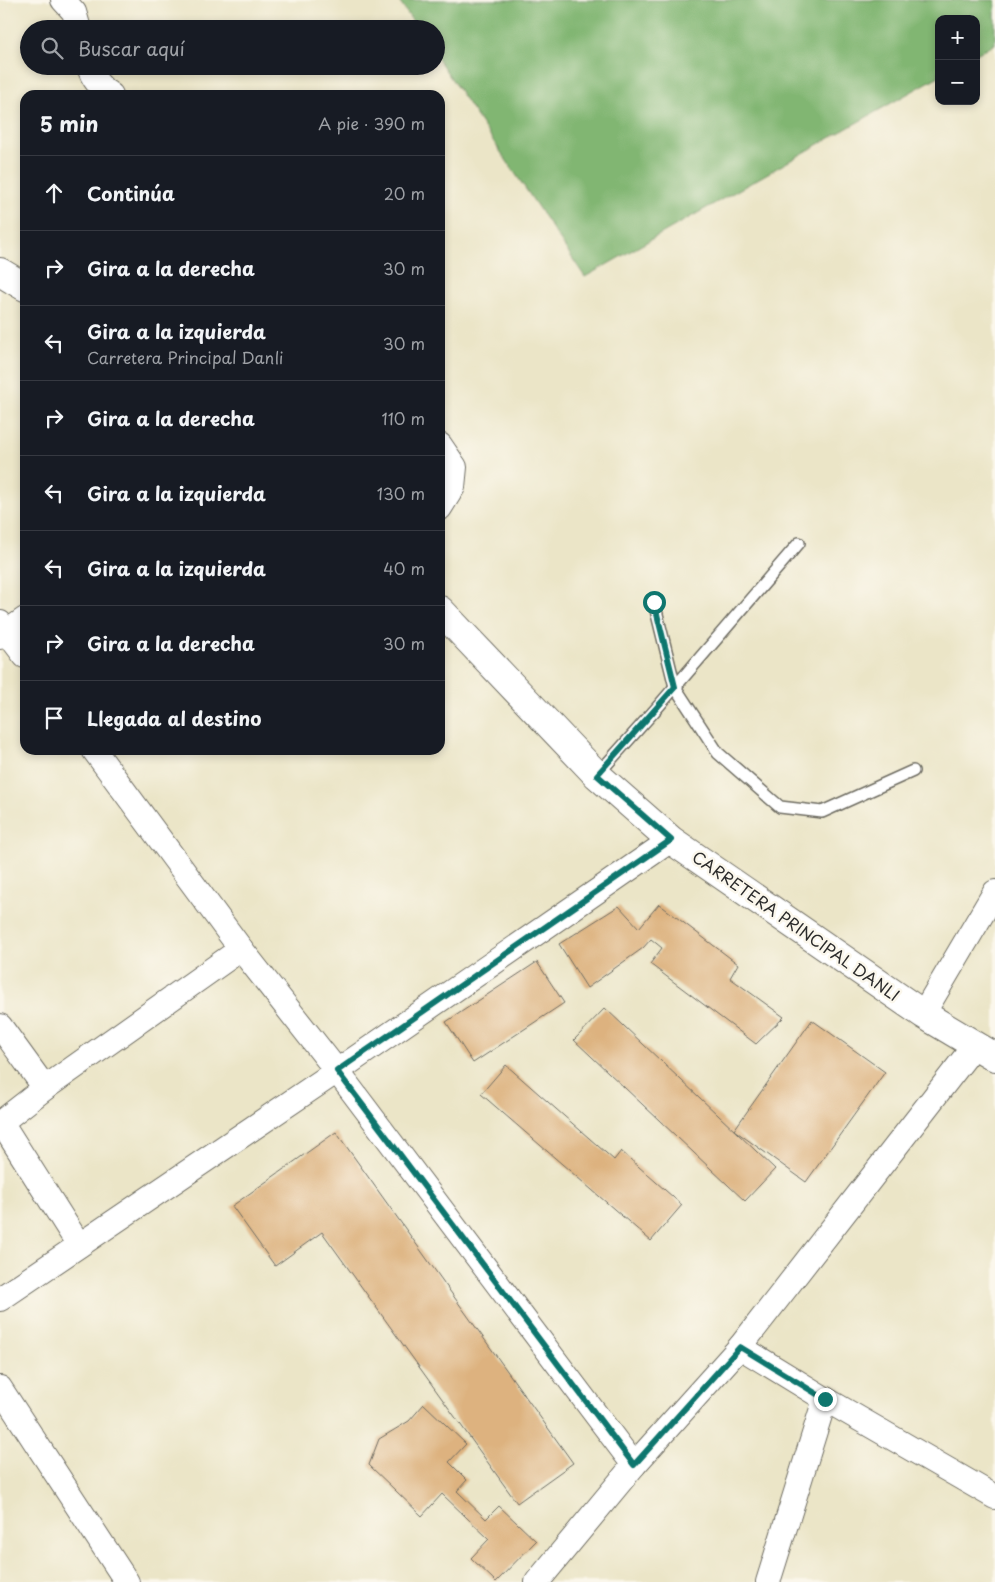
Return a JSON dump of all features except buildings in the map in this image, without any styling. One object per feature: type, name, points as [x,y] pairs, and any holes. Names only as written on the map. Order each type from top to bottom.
[{"type":"main road","points":[[0,272],[20,284]]},
{"type":"main road","name":"CARRETERA PRINCIPAL DANLI","points":[[445,615],[597,775],[671,840],[923,1014],[985,1052]]},
{"type":"street","points":[[63,0],[74,12],[76,20]]},
{"type":"street","points":[[93,75],[104,90]]},
{"type":"street","points":[[445,452],[455,466],[453,487],[445,500]]},
{"type":"street","points":[[8,627],[20,647]]},
{"type":"street","points":[[98,755],[241,949],[337,1071],[634,1465]]},
{"type":"street","points":[[0,1299],[337,1071],[671,840]]},
{"type":"street","points":[[923,1014],[995,892]]},
{"type":"street","points":[[79,1245],[1,1122],[45,1088],[241,949]]},
{"type":"street","points":[[0,1026],[45,1088]]},
{"type":"street","points":[[537,1582],[634,1465],[740,1347],[985,1052]]},
{"type":"street","points":[[740,1347],[825,1399],[995,1497]]},
{"type":"street","points":[[0,1388],[127,1582]]},
{"type":"street","points":[[768,1582],[825,1399]]},
{"type":"lane","points":[[597,775],[799,543]]},
{"type":"lane","points":[[654,602],[675,687],[718,753],[780,808],[822,812],[913,771]]},
{"type":"green space","points":[[398,0],[995,0],[995,44],[980,52],[980,15],[935,15],[935,78],[585,277],[445,69],[445,20],[412,20]]},
{"type":"route","points":[[654,602],[675,687],[597,775],[671,840],[337,1071],[634,1465],[740,1347],[825,1399]]}]
